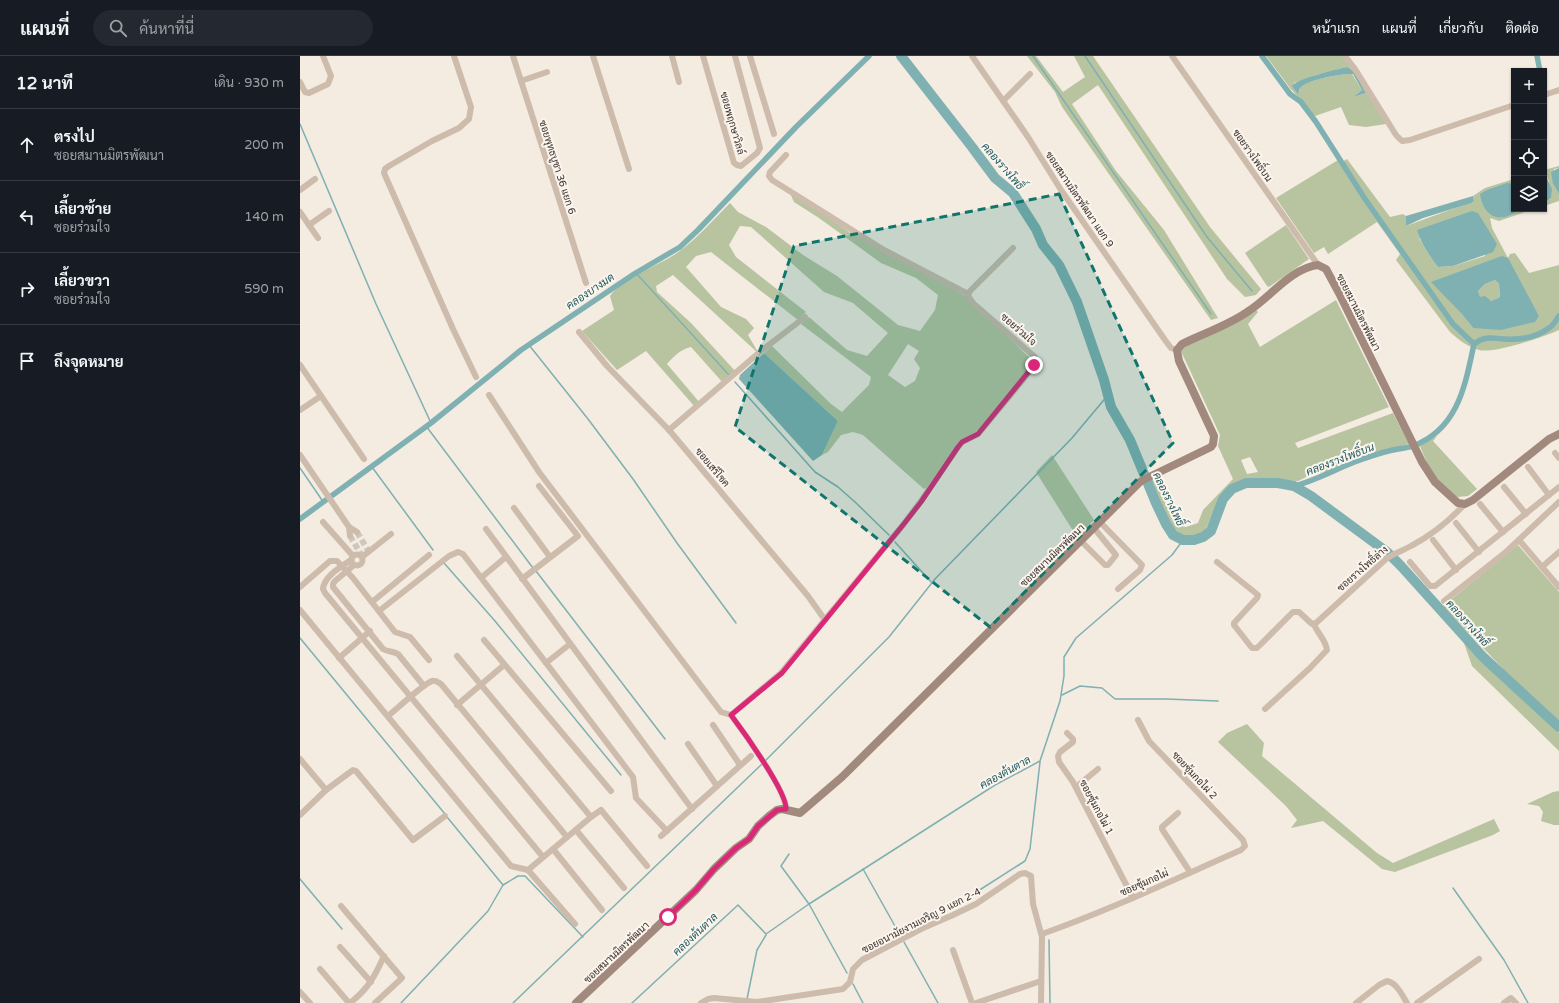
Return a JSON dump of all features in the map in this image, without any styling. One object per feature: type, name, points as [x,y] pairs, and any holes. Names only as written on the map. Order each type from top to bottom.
[{"type":"street","points":[[300,82],[306,92],[309,93],[328,84],[331,76],[323,56]]},
{"type":"street","points":[[454,56],[471,107],[469,119],[459,128],[432,141],[389,166],[384,172],[453,329],[476,377]]},
{"type":"street","name":"ซอยพุทธบูชา 36 แยก 6","points":[[513,56],[586,284]]},
{"type":"street","points":[[594,56],[629,169]]},
{"type":"street","points":[[672,56],[679,82]]},
{"type":"street","name":"ซอยพฤกษาวิลล์","points":[[703,56],[734,162],[741,166],[757,153],[760,148],[735,56]]},
{"type":"street","points":[[750,56],[774,134]]},
{"type":"street","name":"ซอยสมานมิตรพัฒนา แยก 9","points":[[972,56],[1028,137],[1061,190],[1165,340],[1171,348],[1177,350]]},
{"type":"street","name":"ซอยรางโพธิ์บน","points":[[1172,56],[1318,265]]},
{"type":"street","points":[[1345,56],[1355,69],[1396,135],[1402,141],[1410,140],[1511,106]]},
{"type":"street","points":[[521,81],[547,72]]},
{"type":"street","points":[[1003,101],[1030,74]]},
{"type":"street","points":[[1547,94],[1559,90]]},
{"type":"street","name":"ซอยร่วมใจ","points":[[731,715],[782,673],[921,502],[962,442],[978,434],[1034,365],[1036,360],[1031,353],[974,304],[969,298],[968,294],[884,250],[772,180],[769,176],[770,172],[786,155]]},
{"type":"street","points":[[300,190],[315,179]]},
{"type":"street","points":[[309,225],[329,211]]},
{"type":"street","points":[[300,212],[318,238]]},
{"type":"street","points":[[968,294],[1012,248]]},
{"type":"street","points":[[1177,350],[1182,344],[1234,320],[1251,310],[1268,294],[1305,268],[1318,265]]},
{"type":"street","name":"ซอยสมานมิตรพัฒนา","points":[[1318,265],[1326,269],[1340,293],[1410,439],[1435,482],[1458,503],[1465,504]]},
{"type":"street","points":[[669,430],[761,351],[805,317]]},
{"type":"street","name":"ซอยเสรีโชค","points":[[579,332],[607,366],[669,430],[782,564],[825,620]]},
{"type":"street","name":"ซอยสมานมิตรพัฒนา","points":[[576,1003],[696,890],[714,869],[736,848],[749,839],[758,826],[777,810],[786,809],[800,813],[842,777],[1141,481],[1152,474],[1208,449],[1213,444],[1214,436],[1179,361],[1177,350]]},
{"type":"street","points":[[300,365],[364,459]]},
{"type":"street","points":[[489,395],[539,472],[721,712],[731,715],[754,755],[770,773],[783,796],[786,809]]},
{"type":"street","points":[[300,410],[321,396]]},
{"type":"street","points":[[1465,504],[1473,500],[1549,439],[1559,434]]},
{"type":"street","points":[[300,455],[349,527],[357,532]]},
{"type":"street","points":[[1528,467],[1549,495]]},
{"type":"street","points":[[522,578],[578,536],[539,486]]},
{"type":"street","points":[[1504,487],[1526,514]]},
{"type":"street","points":[[1410,562],[1430,586],[1435,586],[1559,487]]},
{"type":"street","points":[[1444,601],[1519,540],[1559,502]]},
{"type":"street","name":"ซอยรางโพธิ์ล่าง","points":[[1314,624],[1386,559],[1394,553],[1428,536],[1465,504]]},
{"type":"street","points":[[1480,504],[1503,532]]},
{"type":"street","points":[[514,508],[550,557]]},
{"type":"street","points":[[324,522],[353,560],[361,564],[362,557],[391,534]]},
{"type":"street","points":[[1456,523],[1479,552]]},
{"type":"street","points":[[1081,541],[1105,565],[1108,565],[1116,554],[1097,525]]},
{"type":"street","points":[[1097,525],[1142,565],[1140,570],[1118,589]]},
{"type":"street","points":[[349,527],[350,536]]},
{"type":"street","points":[[486,529],[692,808]]},
{"type":"street","points":[[1433,540],[1456,570]]},
{"type":"street","points":[[1519,540],[1559,587]]},
{"type":"street","points":[[1542,567],[1559,552]]},
{"type":"street","points":[[379,611],[454,553],[463,554],[633,777],[636,798],[666,831]]},
{"type":"street","points":[[332,584],[358,554],[362,557]]},
{"type":"street","points":[[372,602],[429,556]]},
{"type":"street","points":[[482,577],[506,557]]},
{"type":"street","points":[[300,587],[330,561],[337,561],[345,568],[395,632],[410,637],[429,660]]},
{"type":"street","points":[[1218,562],[1258,595],[1234,623],[1252,648],[1257,648],[1293,612],[1299,612],[1314,624],[1317,632],[1326,643],[1327,650],[1310,668],[1265,709]]},
{"type":"street","points":[[345,568],[326,581],[323,589],[325,593],[543,857]]},
{"type":"street","points":[[326,581],[332,584],[383,649],[398,654],[424,686]]},
{"type":"street","points":[[300,610],[511,866],[528,870],[576,924]]},
{"type":"street","points":[[339,658],[370,631]]},
{"type":"street","points":[[484,640],[611,791]]},
{"type":"street","points":[[546,662],[570,644]]},
{"type":"street","points":[[457,656],[591,817]]},
{"type":"street","points":[[457,705],[504,665]]},
{"type":"street","points":[[388,716],[424,686],[436,680],[567,837]]},
{"type":"street","name":"ซอยซุ้มกอไผ่ 2","points":[[1138,720],[1149,740],[1243,840]]},
{"type":"street","points":[[713,725],[740,765]]},
{"type":"street","name":"ซอยซุ้มกอไผ่ 1","points":[[1068,733],[1073,739],[1073,742],[1060,752],[1058,759],[1076,787],[1133,898]]},
{"type":"street","points":[[688,744],[717,786]]},
{"type":"street","points":[[661,836],[740,765],[754,755]]},
{"type":"street","points":[[300,759],[326,790]]},
{"type":"street","points":[[1076,787],[1098,769]]},
{"type":"street","points":[[300,815],[326,790],[353,770],[356,770],[413,840],[445,816]]},
{"type":"street","points":[[528,870],[601,810],[647,866]]},
{"type":"street","points":[[1178,813],[1162,827],[1162,829],[1190,872]]},
{"type":"street","points":[[576,830],[624,888]]},
{"type":"street","name":"ซอยซุ้มกอไผ่","points":[[1042,934],[1075,923],[1241,850],[1245,846],[1243,840]]},
{"type":"street","points":[[553,849],[602,910]]},
{"type":"street","name":"ซอยอนามัยงามเจริญ 9 แยก 2-4","points":[[701,1003],[708,999],[714,998],[746,1001],[778,1001],[843,989],[850,982],[853,969],[862,960],[921,929],[970,907],[1022,873],[1028,873],[1031,876],[1033,904],[1042,934],[1041,1003]]},
{"type":"street","points":[[342,906],[402,978],[375,1003]]},
{"type":"street","points":[[340,947],[371,982]]},
{"type":"street","points":[[953,950],[972,1003]]},
{"type":"street","points":[[320,969],[349,1003],[359,996],[371,982],[384,956]]},
{"type":"street","points":[[1417,1003],[1479,959]]},
{"type":"street","points":[[976,1003],[1041,981]]},
{"type":"street","points":[[1356,1003],[1379,985],[1387,981],[1391,982],[1398,988],[1407,1003]]},
{"type":"street","points":[[300,992],[310,1003]]},
{"type":"street","points":[[1504,1003],[1511,998],[1516,1003]]},
{"type":"highlighted area","points":[[1059,194],[1173,443],[990,627],[735,427],[794,246]]},
{"type":"green space","points":[[1027,56],[1036,56],[1063,92],[1085,77],[1074,56],[1093,56],[1210,227],[1261,289],[1256,295],[1245,297],[1227,279],[1098,85],[1072,104],[1116,171],[1164,230],[1218,318],[1211,320],[1062,107],[1055,92]]},
{"type":"green space","points":[[1266,56],[1342,56],[1356,73],[1386,124],[1366,127],[1349,125],[1341,107],[1315,116],[1290,88]],"holes":[[[1347,67],[1355,74],[1366,93],[1353,97],[1362,90],[1352,74],[1333,76],[1303,84],[1298,93],[1294,83],[1316,75]]]},
{"type":"green space","points":[[1347,159],[1390,217],[1403,214],[1406,216],[1406,226],[1474,201],[1473,196],[1485,188],[1511,180],[1511,212],[1525,212],[1499,221],[1490,218],[1492,228],[1508,258],[1510,254],[1515,253],[1529,273],[1559,265],[1559,330],[1542,337],[1495,350],[1479,350],[1467,345],[1450,332],[1396,260],[1400,254],[1377,222],[1328,254],[1324,247],[1314,253],[1276,198],[1338,160],[1340,163]],"holes":[[[1478,214],[1483,223],[1485,256],[1453,266],[1438,267],[1419,238]],[[1502,256],[1539,316],[1473,328],[1461,313]]]},
{"type":"green space","points":[[1559,166],[1559,168],[1554,169],[1553,184],[1559,194],[1559,201],[1547,205],[1547,201],[1551,198],[1547,169]]},
{"type":"green space","points":[[789,191],[849,232],[965,296],[1030,358],[1032,362],[1029,368],[982,426],[971,436],[928,487],[924,489],[863,435],[853,432],[841,435],[828,452],[822,455],[838,421],[764,353],[772,346],[831,404],[842,412],[869,385],[871,377],[801,324],[809,317],[847,350],[867,356],[888,333],[853,303],[824,292],[751,227],[740,226],[729,245],[736,257],[806,312],[798,320],[711,252],[696,256],[686,267],[721,307],[746,319],[754,328],[748,335],[759,354],[673,275],[656,286],[657,292],[691,323],[737,373],[724,384],[691,347],[678,353],[667,364],[700,403],[695,407],[646,351],[617,370],[582,331],[614,310],[610,296],[616,289],[632,277],[669,258],[684,248],[698,236],[730,203],[738,212],[766,227],[803,255],[837,276],[898,325],[920,331],[935,310],[938,295],[916,278],[881,263],[819,218],[794,202]],"holes":[[[908,344],[919,351],[914,359],[920,368],[915,381],[905,387],[888,375]]]},
{"type":"green space","points":[[1286,225],[1309,259],[1269,287],[1245,253]]},
{"type":"green space","points":[[1495,280],[1499,284],[1500,297],[1491,301],[1480,298],[1478,291],[1485,284]]},
{"type":"green space","points":[[1336,300],[1389,407],[1295,443],[1298,448],[1393,413],[1409,444],[1351,460],[1326,472],[1312,474],[1298,481],[1253,479],[1242,481],[1230,488],[1216,506],[1207,527],[1201,536],[1182,536],[1175,531],[1166,519],[1150,481],[1154,478],[1175,524],[1186,527],[1198,523],[1203,510],[1233,479],[1218,446],[1220,435],[1180,349],[1255,309],[1258,312],[1248,324],[1260,347]],"holes":[[[1250,457],[1258,472],[1247,474],[1241,460]]]},
{"type":"green space","points":[[1437,436],[1433,441],[1477,489],[1468,496],[1458,497],[1451,492],[1435,475],[1427,462],[1420,446]]},
{"type":"green space","points":[[1052,455],[1094,520],[1077,537],[1036,472]]},
{"type":"green space","points":[[1518,545],[1559,592],[1559,724],[1508,674],[1443,606]]},
{"type":"green space","points":[[1463,640],[1559,733],[1559,751],[1472,666]]},
{"type":"green space","points":[[1247,724],[1264,743],[1262,756],[1377,853],[1393,863],[1494,819],[1500,831],[1395,872],[1382,869],[1323,821],[1291,828],[1297,820],[1286,806],[1218,742],[1227,733]]},
{"type":"green space","points":[[1559,791],[1559,825],[1541,821],[1543,812],[1539,806],[1527,804],[1553,792]]},
{"type":"water","points":[[1347,67],[1356,75],[1366,93],[1353,97],[1362,90],[1353,74],[1333,76],[1309,82],[1300,88],[1298,94],[1292,86],[1309,77]]},
{"type":"water","points":[[1559,168],[1559,194],[1553,184],[1551,172]]},
{"type":"water","points":[[1547,178],[1552,189],[1551,198],[1547,201]]},
{"type":"water","points":[[1507,183],[1511,184],[1511,212],[1516,212],[1505,217],[1499,217],[1487,212],[1482,204],[1480,194]]},
{"type":"water","points":[[1473,196],[1474,201],[1471,203],[1423,218],[1406,226],[1406,216]]},
{"type":"water","points":[[1472,211],[1478,213],[1497,244],[1493,252],[1453,266],[1438,267],[1428,254],[1417,230]]},
{"type":"water","points":[[1502,256],[1508,258],[1539,316],[1535,322],[1501,330],[1473,328],[1461,313],[1431,282]],"holes":[[[1495,280],[1499,284],[1500,297],[1491,301],[1485,296],[1480,297],[1478,291],[1485,284]]]},
{"type":"water","points":[[764,353],[838,421],[822,455],[813,461],[739,379],[740,375]]},
{"type":"waterway","name":"คลองบางมด","points":[[300,519],[431,423],[521,350],[634,274],[680,247],[796,127],[869,56]]},
{"type":"waterway","name":"คลองรางโพธิ์","points":[[901,56],[995,178],[1013,193],[1036,229],[1043,245],[1059,265],[1077,302],[1104,380],[1111,407],[1130,440],[1156,503],[1173,535],[1183,540],[1194,540],[1203,537],[1211,531],[1223,499],[1232,489],[1246,483],[1278,483],[1294,486],[1311,496],[1387,552],[1483,657],[1559,727]]},
{"type":"waterway","points":[[1033,56],[1211,314]]},
{"type":"waterway","points":[[1085,56],[1207,237],[1252,291]]},
{"type":"waterway","points":[[1262,56],[1290,94],[1301,102],[1316,122],[1365,199],[1453,324],[1474,344]]},
{"type":"waterway","points":[[1537,56],[1539,68]]},
{"type":"waterway","points":[[300,124],[376,304],[431,423]]},
{"type":"waterway","points":[[636,273],[729,375]]},
{"type":"waterway","name":"คลองรางโพธิ์บน","points":[[1294,486],[1367,458],[1389,451],[1411,447],[1428,438],[1440,429],[1450,417],[1457,404],[1463,390],[1474,344],[1488,338],[1528,338],[1539,334],[1550,327],[1559,316]]},
{"type":"waterway","points":[[529,345],[588,419],[633,479],[677,543],[736,623]]},
{"type":"waterway","points":[[735,382],[815,472],[838,487],[889,535]]},
{"type":"waterway","points":[[765,761],[889,637],[935,579],[1072,438],[1108,395]]},
{"type":"waterway","points":[[426,426],[533,568]]},
{"type":"waterway","points":[[372,467],[433,550]]},
{"type":"waterway","points":[[300,468],[324,503]]},
{"type":"waterway","name":"คลองต้นตาล","points":[[632,1003],[738,905],[766,934],[809,904],[995,785],[1040,761],[1060,701],[1064,676],[1064,657],[1076,638],[1172,555],[1183,540]]},
{"type":"waterway","points":[[895,542],[932,583]]},
{"type":"waterway","points":[[444,563],[495,621],[621,775]]},
{"type":"waterway","points":[[536,571],[665,739]]},
{"type":"waterway","points":[[300,638],[445,814]]},
{"type":"waterway","points":[[1062,695],[1080,686],[1102,688],[1115,699],[1218,701]]},
{"type":"waterway","points":[[978,891],[1025,861],[1030,849],[1040,762]]},
{"type":"waterway","points":[[513,1003],[762,764]]},
{"type":"waterway","points":[[447,817],[503,885]]},
{"type":"waterway","points":[[789,854],[781,866],[809,904],[847,973]]},
{"type":"waterway","points":[[863,869],[900,935]]},
{"type":"waterway","points":[[401,1003],[488,911],[503,885],[518,876],[525,876],[583,937]]},
{"type":"waterway","points":[[300,879],[342,929]]},
{"type":"waterway","points":[[1453,888],[1504,960],[1528,1003]]},
{"type":"waterway","name":"คลองต้นตาล","points":[[747,999],[757,950],[766,935]]},
{"type":"waterway","points":[[1049,940],[1050,1003]]},
{"type":"waterway","points":[[904,942],[938,1003]]},
{"type":"waterway","points":[[853,984],[863,1003]]},
{"type":"tunnel","points":[[357,532],[369,552]]},
{"type":"tunnel","points":[[350,536],[362,556]]},
{"type":"route","points":[[668,917],[696,890],[714,869],[736,848],[749,839],[758,826],[777,810],[786,809],[783,796],[777,784],[731,715],[757,692],[782,673],[921,502],[962,442],[975,437],[987,425],[1034,365]]}]
